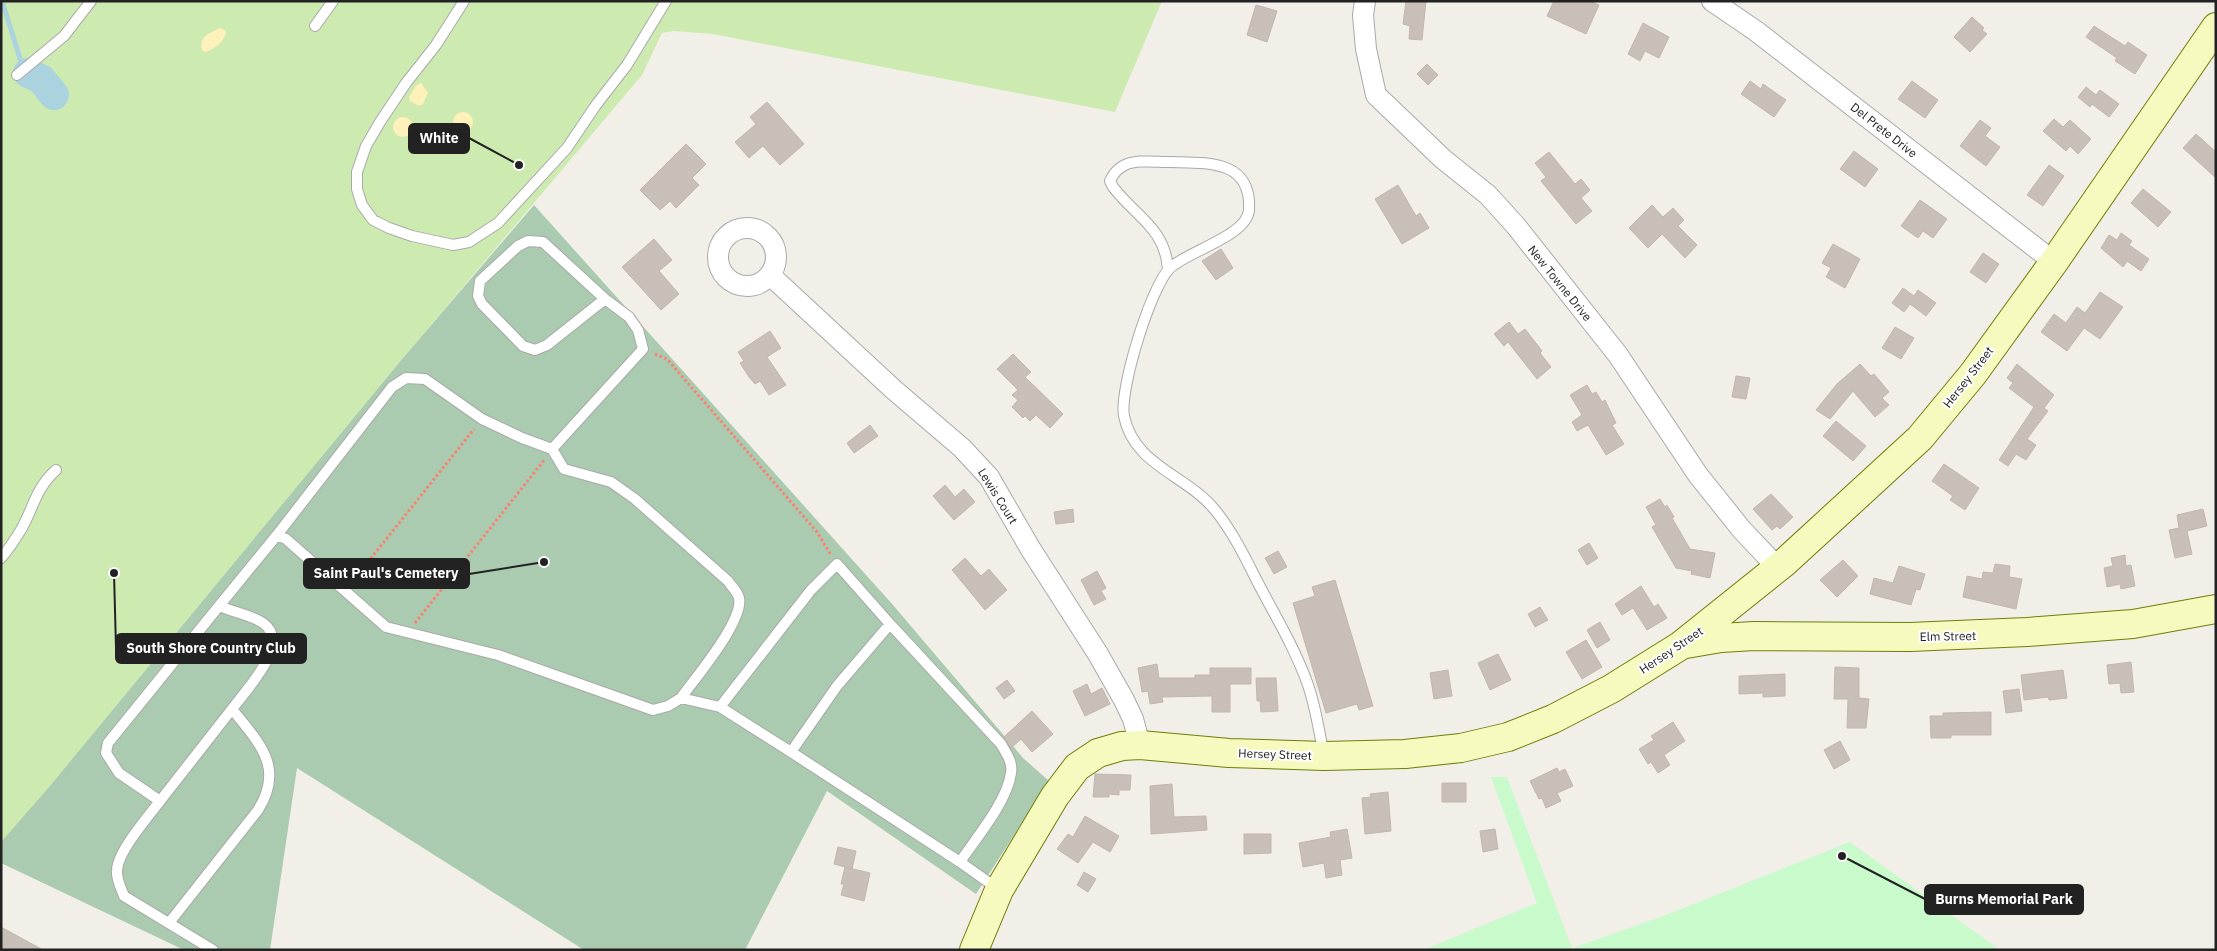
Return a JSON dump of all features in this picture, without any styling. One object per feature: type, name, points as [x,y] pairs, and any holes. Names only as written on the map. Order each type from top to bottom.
[{"type":"street","name":"New Towne Drive","points":[[1365,1],[1363,15],[1366,49],[1376,95],[1430,147],[1488,194],[1516,226],[1623,362],[1698,475],[1742,530],[1778,568]]},
{"type":"street","name":"Del Prete Drive","points":[[1712,1],[1756,31],[2054,262]]},
{"type":"street","name":"Hersey Street","points":[[974,950],[999,890],[1055,796],[1077,767],[1098,753],[1122,746],[1140,745],[1229,753],[1324,756],[1434,752],[1508,737],[1534,728],[1582,705],[1658,661],[1680,646],[1778,568],[1920,438],[1973,374],[2054,262],[2216,27]]},
{"type":"street","name":"Lewis Court","points":[[770,275],[984,470],[1120,692],[1133,719],[1140,745]]},
{"type":"street","points":[[1750,591],[1748,612],[1757,636]]},
{"type":"street","name":"Elm Street","points":[[1680,646],[1721,638],[1757,636],[1910,637],[2026,632],[2133,624],[2216,609]]},
{"type":"lane","points":[[17,75],[64,36],[91,1]]},
{"type":"lane","points":[[315,26],[333,1]]},
{"type":"lane","points":[[464,1],[436,46],[406,83],[380,122],[366,146],[357,172],[357,189],[362,205],[373,220],[412,236],[453,245],[469,242],[498,223],[567,148],[596,105],[627,66],[666,1]]},
{"type":"lane","points":[[1168,269],[1163,245],[1156,232],[1113,187],[1110,181],[1113,173],[1124,165],[1150,162],[1195,162],[1228,167],[1236,173],[1245,186],[1249,201],[1245,221],[1230,233],[1188,255],[1168,269],[1147,313],[1130,369],[1124,414],[1129,429],[1140,450],[1149,460],[1204,498],[1225,522],[1270,602],[1308,685],[1324,756]]},
{"type":"lane","points":[[552,449],[643,349],[638,330],[629,317],[605,299],[543,242],[528,240],[518,246],[480,281],[478,296],[482,304],[523,346],[535,350],[547,345],[605,299]]},
{"type":"lane","points":[[160,801],[118,773],[106,753],[108,744],[276,536],[392,388],[406,378],[426,379],[482,419],[522,438],[552,449],[564,469],[611,482],[635,499],[728,582],[739,597],[739,608],[730,630],[681,698],[668,706],[653,710],[498,655],[386,627],[286,539],[276,536]]},
{"type":"lane","points":[[1,558],[22,528],[36,495],[56,470]]},
{"type":"lane","points":[[720,707],[811,590],[837,564],[1001,744],[1010,758],[1011,772],[1002,798],[960,862]]},
{"type":"lane","points":[[213,950],[124,896],[118,882],[116,869],[124,851],[160,801],[232,709],[271,655],[273,642],[271,630],[262,622],[219,606]]},
{"type":"lane","points":[[791,752],[837,686],[890,624]]},
{"type":"lane","points":[[681,698],[720,707],[960,862],[999,890]]},
{"type":"lane","points":[[169,923],[258,810],[268,794],[270,777],[267,758],[253,735],[232,709]]},
{"type":"path","points":[[643,349],[666,359],[817,532],[837,564]]},
{"type":"path","points":[[346,591],[482,419]]},
{"type":"path","points":[[407,633],[552,449]]},
{"type":"green space","points":[[1,1],[1162,1],[1115,112],[713,34],[674,31],[662,33],[642,75],[403,358],[49,787],[1,842]]},
{"type":"green space","points":[[534,205],[893,605],[1023,758],[1049,781],[976,894],[827,791],[745,950],[584,950],[297,768],[270,950],[184,950],[1,863],[1,842],[49,787],[403,358]]},
{"type":"green space","points":[[1491,777],[1507,777],[1572,948],[1658,918],[1850,842],[2000,950],[1423,950],[1537,903]]},
{"type":"sand","points":[[220,28],[226,31],[222,41],[208,51],[202,50],[203,39]]},
{"type":"sand","points":[[421,83],[428,93],[423,104],[419,106],[410,101],[409,97],[416,86]]},
{"type":"sand","points":[[459,112],[467,112],[473,118],[473,126],[467,132],[459,132],[453,126],[453,118]]},
{"type":"sand","points":[[403,117],[410,120],[413,127],[410,134],[403,137],[396,134],[393,127],[396,120]]},
{"type":"building","points":[[1406,1],[1426,1],[1422,40],[1409,39],[1410,26],[1403,24]]},
{"type":"building","points":[[1554,1],[1590,1],[1599,5],[1586,34],[1547,16]]},
{"type":"building","points":[[1256,5],[1277,11],[1267,42],[1247,35]]},
{"type":"building","points":[[1972,17],[1984,28],[1982,30],[1987,34],[1970,52],[1954,37]]},
{"type":"building","points":[[1643,23],[1669,37],[1659,58],[1645,51],[1640,61],[1628,54]]},
{"type":"building","points":[[2094,26],[2125,46],[2128,42],[2147,55],[2135,74],[2115,61],[2117,58],[2086,37]]},
{"type":"building","points":[[1427,64],[1438,75],[1428,85],[1417,74]]},
{"type":"building","points":[[1750,81],[1761,89],[1763,84],[1786,100],[1774,117],[1741,94]]},
{"type":"building","points":[[1912,81],[1938,100],[1925,118],[1898,99]]},
{"type":"building","points":[[2086,87],[2096,95],[2100,90],[2119,104],[2109,117],[2092,104],[2090,107],[2078,97]]},
{"type":"building","points":[[767,102],[804,144],[780,165],[763,146],[749,158],[735,142],[756,124],[750,117]]},
{"type":"building","points":[[2054,119],[2063,127],[2070,120],[2091,139],[2078,154],[2070,146],[2066,151],[2043,131]]},
{"type":"building","points":[[1980,120],[1991,128],[1985,136],[2000,147],[1986,166],[1960,146]]},
{"type":"building","points":[[2196,134],[2216,152],[2216,178],[2183,148]]},
{"type":"building","points":[[686,144],[706,164],[692,178],[699,185],[676,208],[670,201],[660,210],[640,190]]},
{"type":"building","points":[[1854,151],[1878,169],[1865,187],[1840,169]]},
{"type":"building","points":[[1549,152],[1575,184],[1581,179],[1590,190],[1581,198],[1592,211],[1576,224],[1541,181],[1546,177],[1535,163]]},
{"type":"building","points":[[2049,165],[2064,176],[2043,206],[2027,195]]},
{"type":"building","points":[[1398,185],[1416,216],[1420,213],[1429,228],[1402,244],[1375,199]]},
{"type":"building","points":[[2143,189],[2171,212],[2158,227],[2131,203]]},
{"type":"building","points":[[1920,200],[1947,219],[1933,238],[1923,231],[1918,238],[1901,226]]},
{"type":"building","points":[[1652,205],[1663,217],[1673,208],[1684,220],[1678,226],[1697,245],[1685,258],[1662,234],[1648,248],[1629,228]]},
{"type":"building","points":[[2121,233],[2132,241],[2129,245],[2149,259],[2141,271],[2127,261],[2123,267],[2101,248],[2109,235],[2117,240]]},
{"type":"building","points":[[654,239],[672,260],[659,271],[679,294],[661,310],[622,267]]},
{"type":"building","points":[[1833,244],[1860,259],[1845,288],[1826,277],[1831,268],[1822,263]]},
{"type":"building","points":[[1221,249],[1233,268],[1216,280],[1202,261]]},
{"type":"building","points":[[1983,253],[1999,264],[1986,283],[1970,272]]},
{"type":"building","points":[[1903,288],[1914,296],[1918,290],[1936,303],[1926,316],[1910,304],[1904,312],[1892,303]]},
{"type":"building","points":[[2100,292],[2123,307],[2100,339],[2084,328],[2067,351],[2041,332],[2054,314],[2066,323],[2077,307],[2085,313]]},
{"type":"building","points":[[1509,322],[1518,334],[1525,329],[1542,351],[1540,353],[1551,367],[1537,379],[1508,342],[1504,346],[1494,334]]},
{"type":"building","points":[[1895,327],[1914,338],[1901,359],[1882,348]]},
{"type":"building","points":[[770,331],[781,348],[767,357],[786,385],[769,395],[760,381],[755,384],[749,377],[740,363],[744,361],[738,352]]},
{"type":"building","points":[[1013,354],[1031,372],[1025,377],[1063,414],[1050,428],[1036,415],[1030,421],[1025,416],[1023,418],[1012,407],[1018,400],[1012,395],[1018,390],[997,369]]},
{"type":"building","points":[[1860,364],[1871,376],[1874,374],[1889,392],[1882,398],[1889,405],[1875,417],[1853,391],[1830,419],[1816,410],[1837,384]]},
{"type":"building","points":[[2017,364],[2054,395],[2044,408],[2048,411],[2027,439],[2036,445],[2026,460],[2016,454],[2008,466],[1999,460],[2034,407],[2009,388],[2013,383],[2007,378]]},
{"type":"building","points":[[1736,376],[1750,378],[1746,399],[1732,397]]},
{"type":"building","points":[[1587,385],[1592,394],[1596,392],[1602,402],[1605,400],[1616,423],[1612,425],[1624,444],[1606,455],[1588,425],[1577,431],[1572,422],[1582,415],[1570,395]]},
{"type":"building","points":[[1836,421],[1866,446],[1853,461],[1823,436]]},
{"type":"building","points":[[870,425],[878,436],[854,453],[847,443]]},
{"type":"building","points":[[1944,464],[1979,488],[1965,510],[1950,500],[1953,496],[1932,481]]},
{"type":"building","points":[[945,485],[955,497],[964,489],[975,502],[954,520],[933,496]]},
{"type":"building","points":[[1771,494],[1793,517],[1780,529],[1777,526],[1772,530],[1753,509]]},
{"type":"building","points":[[1660,499],[1665,507],[1667,505],[1674,517],[1672,518],[1690,549],[1715,553],[1710,578],[1691,574],[1692,571],[1676,568],[1652,527],[1656,525],[1646,507]]},
{"type":"building","points":[[1073,509],[1074,522],[1056,524],[1054,512]]},
{"type":"building","points":[[2203,509],[2207,526],[2187,531],[2192,554],[2175,558],[2169,530],[2179,528],[2177,515]]},
{"type":"building","points":[[1589,543],[1598,558],[1587,565],[1578,550]]},
{"type":"building","points":[[1278,551],[1287,567],[1274,574],[1265,558]]},
{"type":"building","points":[[2125,555],[2126,566],[2131,565],[2135,586],[2121,589],[2120,584],[2107,587],[2104,568],[2113,566],[2111,558]]},
{"type":"building","points":[[965,558],[981,576],[989,569],[1007,590],[985,610],[952,570]]},
{"type":"building","points":[[1843,560],[1858,576],[1837,597],[1820,580]]},
{"type":"building","points":[[1995,564],[2010,566],[2009,577],[2022,579],[2016,609],[1963,597],[1967,576],[1982,579],[1983,572],[1993,573]]},
{"type":"building","points":[[1899,566],[1925,574],[1920,590],[1916,589],[1911,605],[1870,594],[1874,578],[1893,583]]},
{"type":"building","points":[[1097,571],[1106,588],[1101,591],[1106,599],[1094,605],[1081,580]]},
{"type":"building","points":[[1335,580],[1373,706],[1359,710],[1357,704],[1326,713],[1293,603],[1315,596],[1312,587]]},
{"type":"building","points":[[1641,586],[1654,607],[1658,604],[1667,618],[1647,630],[1633,608],[1622,615],[1615,604]]},
{"type":"building","points":[[1540,607],[1548,620],[1535,627],[1528,614]]},
{"type":"building","points":[[1600,622],[1610,640],[1597,648],[1587,630]]},
{"type":"building","points":[[1586,640],[1602,667],[1582,679],[1566,652]]},
{"type":"building","points":[[1498,654],[1511,680],[1490,690],[1478,663]]},
{"type":"building","points":[[2131,662],[2134,692],[2121,693],[2120,683],[2109,684],[2107,665]]},
{"type":"building","points":[[1157,664],[1159,678],[1195,678],[1195,675],[1210,675],[1210,668],[1251,668],[1251,684],[1230,684],[1230,712],[1212,712],[1212,696],[1162,697],[1163,702],[1150,704],[1148,691],[1142,692],[1138,668]]},
{"type":"building","points":[[1835,667],[1859,668],[1859,698],[1869,699],[1866,728],[1847,728],[1848,699],[1834,699]]},
{"type":"building","points":[[1448,670],[1452,696],[1434,699],[1430,673]]},
{"type":"building","points":[[2063,670],[2067,698],[2049,700],[2048,697],[2024,700],[2021,675]]},
{"type":"building","points":[[1785,674],[1785,696],[1763,697],[1763,693],[1739,694],[1739,676]]},
{"type":"building","points":[[1256,678],[1276,678],[1278,711],[1261,712],[1260,701],[1257,701]]},
{"type":"building","points":[[1007,680],[1015,691],[1004,699],[996,688]]},
{"type":"building","points":[[1087,684],[1091,694],[1102,688],[1110,704],[1085,716],[1073,691]]},
{"type":"building","points":[[2019,689],[2022,711],[2006,713],[2003,691]]},
{"type":"building","points":[[1032,711],[1053,734],[1032,752],[1021,739],[1011,748],[1004,737]]},
{"type":"building","points":[[1991,712],[1991,735],[1951,735],[1951,738],[1931,738],[1930,716],[1943,716],[1943,713]]},
{"type":"building","points":[[1673,722],[1685,741],[1664,755],[1670,765],[1658,773],[1651,762],[1648,764],[1639,749],[1654,740],[1651,736]]},
{"type":"building","points":[[1840,741],[1850,760],[1834,769],[1824,750]]},
{"type":"building","points":[[1557,768],[1559,772],[1565,769],[1573,786],[1557,793],[1561,801],[1546,808],[1542,798],[1539,799],[1530,781]]},
{"type":"building","points":[[1095,774],[1131,775],[1130,790],[1119,790],[1119,795],[1109,794],[1109,797],[1093,797]]},
{"type":"building","points":[[1442,783],[1466,783],[1466,802],[1442,802]]},
{"type":"building","points":[[1172,784],[1174,817],[1206,816],[1207,830],[1151,834],[1150,786]]},
{"type":"building","points":[[1388,792],[1391,831],[1365,834],[1362,798],[1371,797],[1370,794]]},
{"type":"building","points":[[1085,816],[1119,836],[1110,852],[1093,842],[1078,863],[1057,849],[1068,834],[1073,837]]},
{"type":"building","points":[[1347,829],[1352,858],[1340,860],[1342,875],[1326,878],[1324,863],[1303,867],[1299,843],[1331,837],[1330,832]]},
{"type":"building","points":[[1495,829],[1498,849],[1483,852],[1480,831]]},
{"type":"building","points":[[1244,834],[1271,834],[1271,853],[1244,854]]},
{"type":"building","points":[[838,847],[856,851],[852,869],[834,864]]},
{"type":"building","points":[[845,867],[870,873],[864,901],[841,895],[844,884],[841,884]]},
{"type":"building","points":[[1084,872],[1096,879],[1088,892],[1077,885]]},
{"type":"building","points":[[1,927],[43,950],[1,950]]},
{"type":"waterway","points":[[2,1],[22,65]]},
{"type":"waterway","points":[[28,73],[41,79],[54,95]]},
{"type":"place","name":"White","points":[[519,165]]},
{"type":"place","name":"Saint Paul's Cemetery","points":[[544,562]]},
{"type":"place","name":"South Shore Country Club","points":[[114,573]]},
{"type":"place","name":"Burns Memorial Park","points":[[1842,856]]}]
